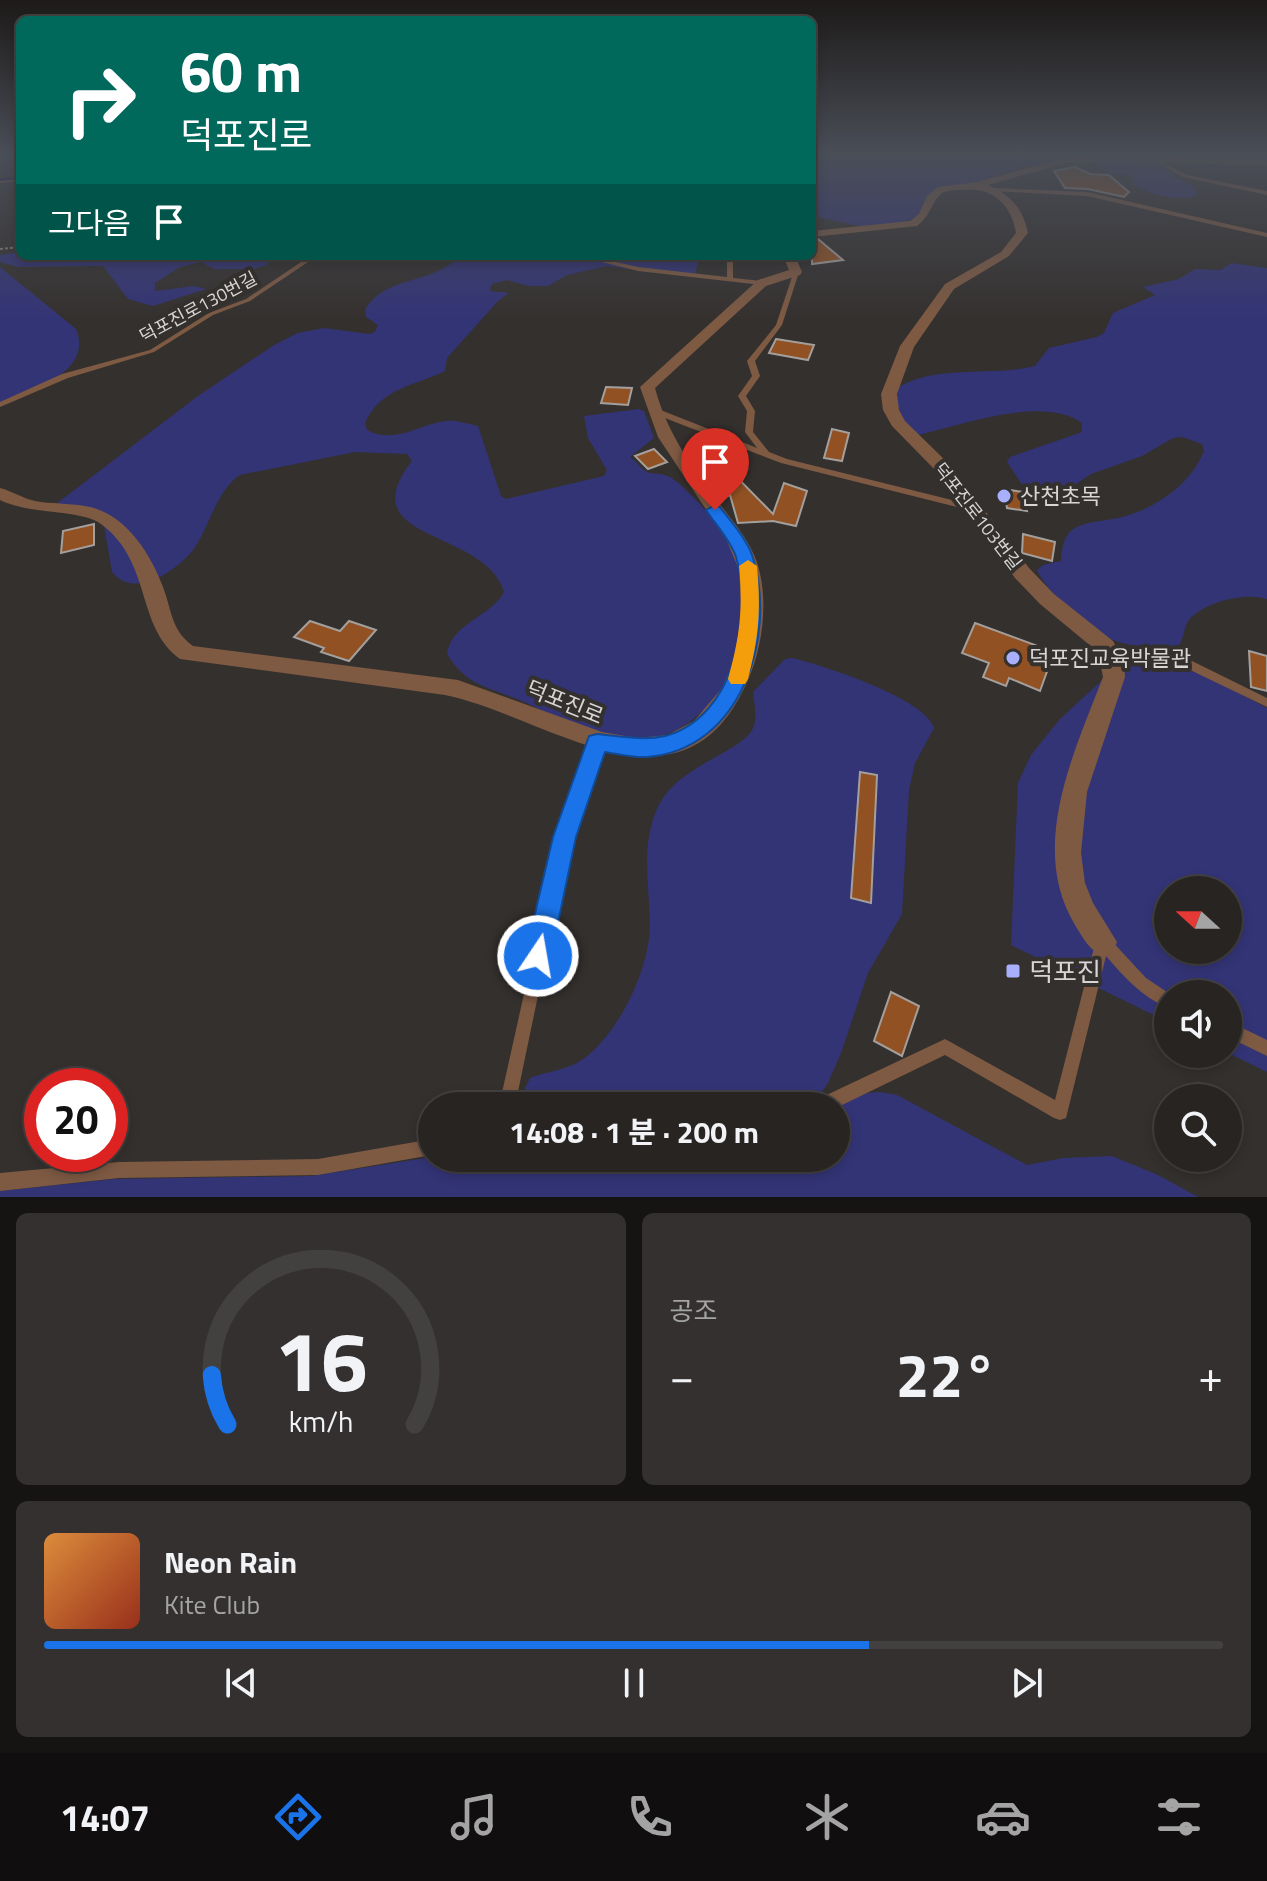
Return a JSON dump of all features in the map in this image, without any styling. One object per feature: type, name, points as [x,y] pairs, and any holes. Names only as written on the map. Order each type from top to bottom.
[{"type":"street","points":[[816,234],[913,224],[924,216],[927,209]]},
{"type":"street","name":"덕포진로103번길","points":[[1015,209],[1022,233],[1005,254],[949,287],[930,318],[907,346],[889,394],[891,410],[898,423],[944,469],[1022,573],[1047,599],[1106,647]]},
{"type":"street","points":[[655,411],[647,387],[762,283],[792,264]]},
{"type":"street","name":"덕포진로","points":[[0,493],[27,505],[84,511],[106,518],[149,577],[160,623],[170,642],[188,653],[460,689],[510,705],[597,742],[646,748],[692,734],[710,721],[735,686],[749,637],[751,586],[744,554],[662,430],[655,411]]},
{"type":"street","points":[[1103,942],[1081,909],[1071,875],[1068,840],[1078,773],[1114,677],[1113,662],[1106,647]]},
{"type":"lane","points":[[1152,209],[1267,235]]},
{"type":"lane","name":"덕포진로130번길","points":[[0,405],[65,376],[152,351],[211,314],[248,300],[308,260]]},
{"type":"lane","points":[[599,260],[638,269],[762,283]]},
{"type":"lane","points":[[730,260],[730,279]]},
{"type":"lane","points":[[765,453],[749,432],[751,411],[742,396],[756,376],[751,361],[779,325],[792,264]]},
{"type":"lane","points":[[655,411],[765,453],[853,480],[974,508]]},
{"type":"lane","name":"덕포진로103번길","points":[[1106,647],[1188,664],[1267,703]]},
{"type":"lane","points":[[510,1092],[565,837],[597,742]]},
{"type":"lane","points":[[1103,942],[1154,994]]},
{"type":"lane","points":[[850,1093],[945,1047],[1060,1112],[1103,942]]},
{"type":"lane","points":[[1242,1036],[1267,1048]]},
{"type":"lane","points":[[0,1182],[119,1170],[318,1167],[418,1149]]},
{"type":"shaded area","points":[[816,209],[922,209],[918,216],[900,224],[865,227],[816,217]]},
{"type":"shaded area","points":[[16,253],[16,260],[270,260],[267,265],[253,269],[214,269],[201,262],[180,267],[155,283],[155,291],[194,286],[206,289],[153,306],[128,299],[103,266],[18,267],[0,262],[0,255]]},
{"type":"shaded area","points":[[454,260],[699,260],[695,274],[684,276],[607,266],[567,275],[548,286],[528,286],[507,280],[492,284],[490,291],[509,293],[498,301],[447,358],[445,371],[389,395],[372,411],[365,423],[367,430],[387,435],[446,421],[478,426],[501,496],[506,499],[604,476],[607,470],[588,438],[584,416],[639,409],[644,411],[654,438],[630,457],[649,473],[675,480],[701,505],[733,550],[744,586],[745,614],[741,642],[732,669],[718,694],[699,715],[676,730],[649,739],[617,739],[600,735],[480,685],[455,665],[447,654],[456,634],[498,601],[504,592],[492,571],[473,556],[408,522],[397,507],[397,488],[412,461],[407,454],[355,452],[240,475],[224,491],[199,541],[186,558],[166,574],[143,583],[121,580],[112,572],[103,520],[56,504],[198,396],[274,345],[298,333],[324,328],[369,334],[375,332],[378,325],[366,317],[365,310],[374,299],[397,285]]},
{"type":"shaded area","points":[[1231,263],[1267,268],[1267,599],[1236,598],[1204,609],[1188,621],[1179,645],[1148,647],[1124,643],[1106,637],[1071,611],[1037,570],[1043,565],[1061,561],[1066,538],[1075,528],[1131,514],[1169,495],[1198,464],[1204,451],[1202,444],[1182,437],[1173,438],[1142,456],[1091,474],[1064,492],[1039,497],[1021,483],[1007,462],[1010,457],[1082,432],[1082,423],[1066,415],[1025,412],[979,419],[918,435],[900,414],[897,402],[899,387],[914,380],[947,373],[1035,366],[1049,348],[1097,337],[1104,333],[1113,313],[1155,295],[1143,287],[1179,279],[1195,269],[1221,270]]},
{"type":"shaded area","points":[[0,267],[76,329],[79,344],[76,357],[56,378],[0,403]]},
{"type":"shaded area","points":[[1140,656],[1204,675],[1267,708],[1267,1072],[1242,1060],[1242,980],[1154,980],[1154,1015],[1011,945],[1018,783],[1031,755],[1060,719],[1127,657]]},
{"type":"shaded area","points":[[792,658],[871,684],[912,705],[927,717],[934,728],[915,763],[909,790],[902,914],[868,973],[827,1085],[821,1092],[525,1092],[530,1078],[566,1068],[586,1057],[611,1031],[622,1014],[639,978],[649,941],[648,847],[660,803],[682,778],[747,736],[755,720],[753,692],[785,659]]},
{"type":"shaded area","points":[[867,1093],[897,1095],[1027,1165],[1063,1158],[1112,1156],[1158,1175],[1198,1197],[0,1197],[0,1191],[114,1179],[312,1176],[418,1159],[418,1172],[850,1172],[850,1100]]},
{"type":"building","points":[[816,239],[843,260],[812,264],[812,260],[816,260]]},
{"type":"building","points":[[776,339],[814,345],[808,360],[769,353]]},
{"type":"building","points":[[606,387],[632,388],[628,405],[601,403]]},
{"type":"building","points":[[832,429],[849,433],[842,461],[824,458]]},
{"type":"building","points":[[654,449],[667,462],[648,469],[635,456]]},
{"type":"building","points":[[720,460],[773,514],[784,483],[807,491],[796,526],[773,521],[738,523],[730,495],[719,498],[706,481],[724,476]]},
{"type":"building","points":[[1004,489],[1023,492],[1027,511],[1007,508]]},
{"type":"building","points":[[94,524],[94,545],[61,553],[63,531]]},
{"type":"building","points":[[1023,534],[1055,542],[1052,561],[1022,553]]},
{"type":"building","points":[[310,621],[340,631],[349,621],[376,630],[349,661],[321,652],[324,648],[294,637]]},
{"type":"building","name":"덕포진교육박물관","points":[[975,623],[1054,652],[1040,691],[1009,678],[1006,686],[983,677],[989,663],[962,653]]},
{"type":"building","points":[[1249,651],[1267,656],[1267,691],[1251,687]]},
{"type":"building","points":[[860,772],[877,775],[871,903],[851,898]]},
{"type":"building","points":[[891,992],[919,1006],[902,1056],[874,1041]]},
{"type":"slow traffic","points":[[738,679],[744,663],[752,609],[748,566]]},
{"type":"place","name":"산천초목","points":[[1004,496]]},
{"type":"place","name":"덕포진교육박물관","points":[[1013,658]]},
{"type":"place","name":"덕포진","points":[[1013,971]]},
{"type":"route","points":[[538,956],[565,837],[597,742],[624,748],[670,743],[692,734],[710,721],[735,686],[749,637],[752,609],[749,568],[735,537],[715,510]]}]
